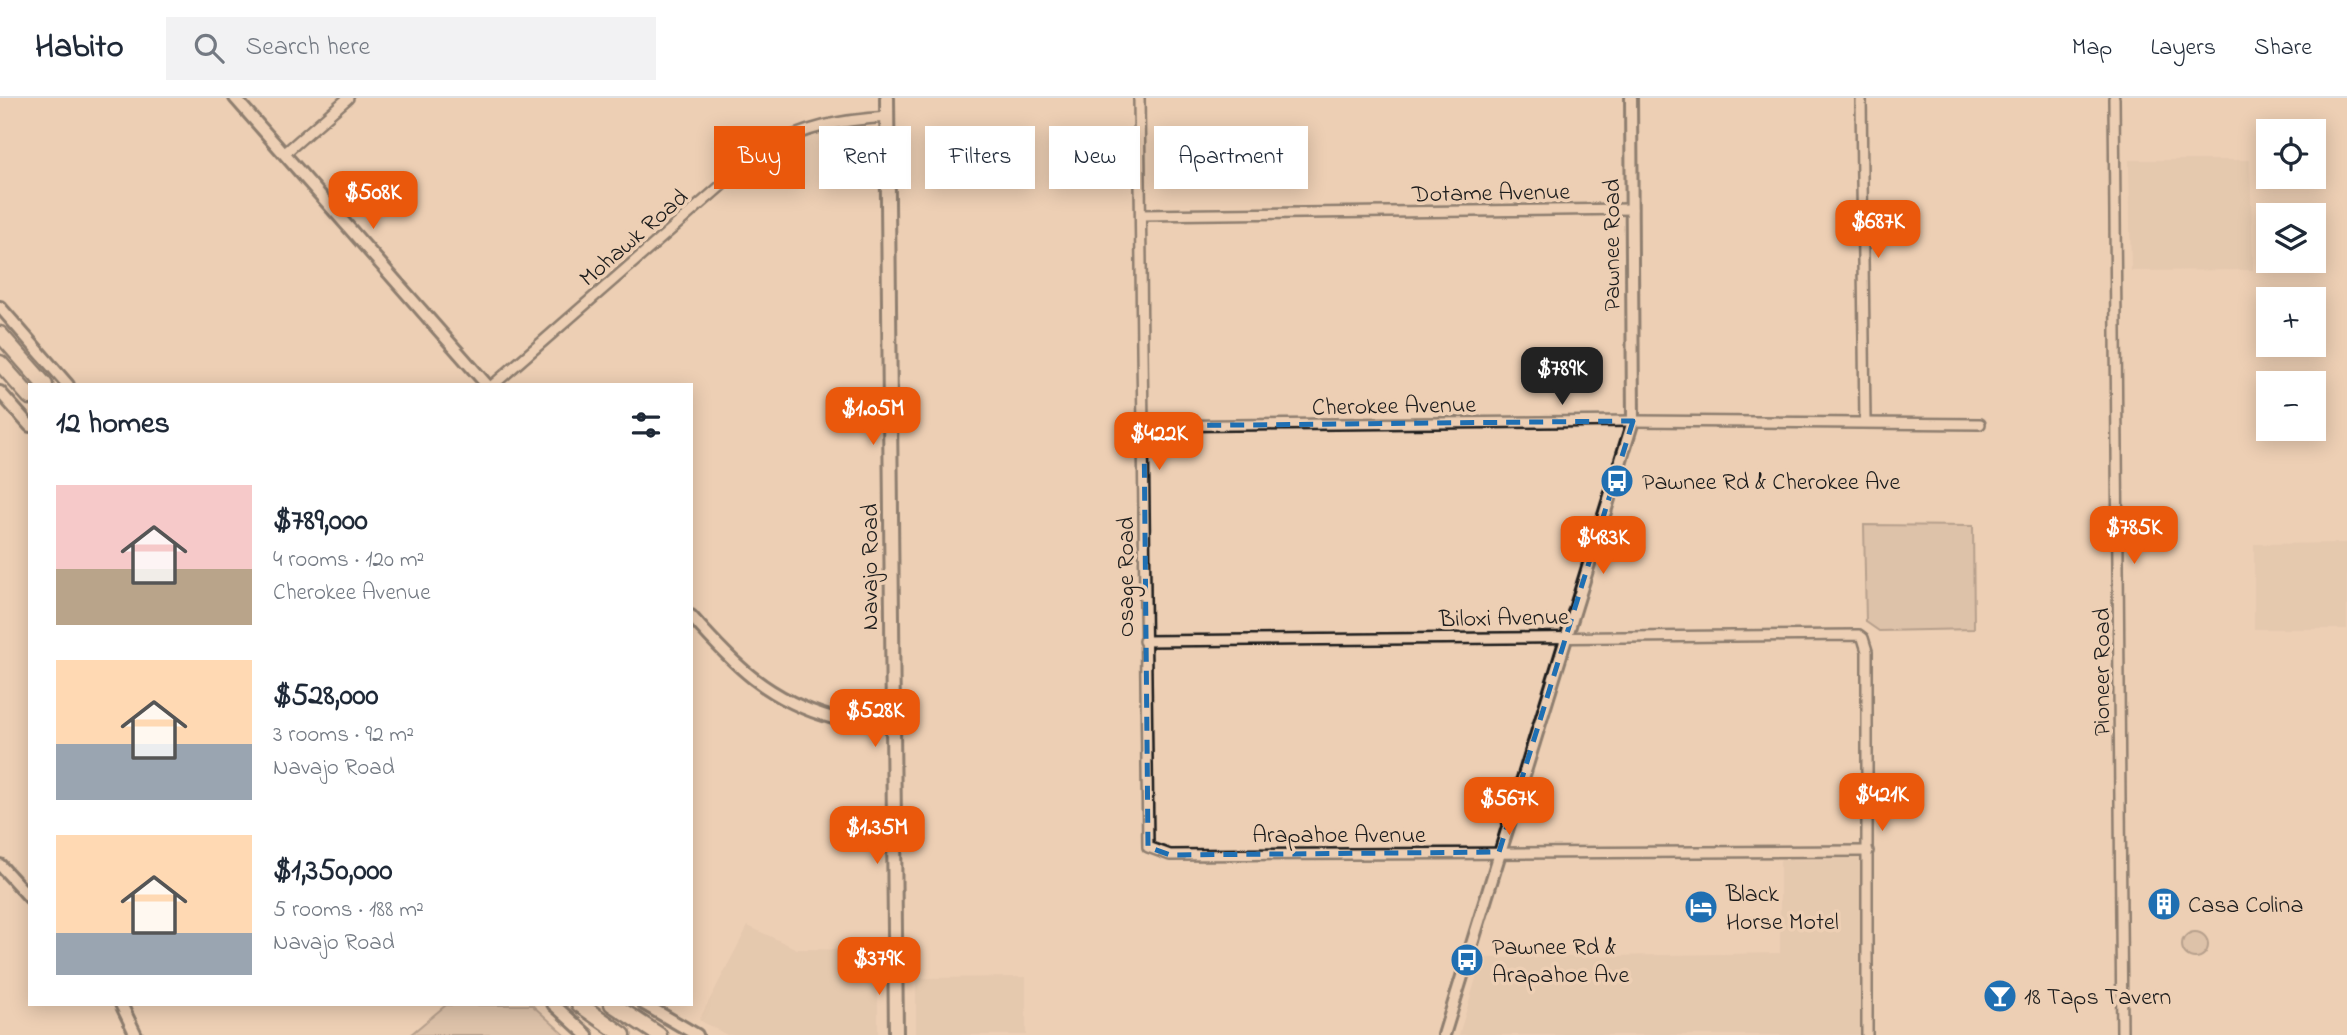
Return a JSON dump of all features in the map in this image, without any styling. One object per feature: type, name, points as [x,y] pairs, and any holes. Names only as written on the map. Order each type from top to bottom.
[{"type":"main road","name":"Navajo Road","points":[[887,98],[896,1035]]},
{"type":"main road","points":[[0,334],[42,383]]},
{"type":"main road","points":[[0,363],[28,395]]},
{"type":"main road","points":[[582,1006],[622,1035]]},
{"type":"main road","points":[[615,1006],[659,1035]]},
{"type":"street","points":[[235,98],[485,383]]},
{"type":"street","points":[[285,153],[348,98]]},
{"type":"street","name":"Osage Road","points":[[1139,98],[1147,847]]},
{"type":"street","name":"Pawnee Road","points":[[1444,1035],[1633,421],[1631,98]]},
{"type":"street","points":[[1861,98],[1865,421]]},
{"type":"street","name":"Pioneer Road","points":[[2114,98],[2122,1035]]},
{"type":"street","name":"Mohawk Road","points":[[495,383],[762,150],[797,131],[846,119],[888,117]]},
{"type":"street","name":"Dotame Avenue","points":[[1141,215],[1632,209]]},
{"type":"street","points":[[0,307],[66,383]]},
{"type":"street","points":[[0,392],[28,424]]},
{"type":"street","name":"Cherokee Avenue","points":[[1144,426],[1633,421],[1980,424]]},
{"type":"street","points":[[693,618],[749,678],[787,702],[835,719],[891,725]]},
{"type":"street","name":"Biloxi Avenue","points":[[1144,641],[1854,634],[1863,638],[1867,651],[1868,851]]},
{"type":"street","name":"Arapahoe Avenue","points":[[1147,847],[1170,855],[1868,851]]},
{"type":"street","points":[[1867,1035],[1868,851]]},
{"type":"street","points":[[0,865],[28,896]]},
{"type":"street","points":[[122,1006],[136,1035]]},
{"type":"street","points":[[555,1006],[587,1035]]},
{"type":"street","points":[[647,1006],[697,1035]]},
{"type":"highlighted area","points":[[1633,421],[1499,852],[1170,855],[1148,847],[1144,426]]},
{"type":"shaded area","points":[[2129,160],[2250,160],[2253,270],[2131,271]]},
{"type":"shaded area","points":[[1864,525],[1973,526],[1974,629],[1879,631],[1866,622]]},
{"type":"shaded area","points":[[2347,543],[2347,629],[2254,629],[2254,544]]},
{"type":"shaded area","points":[[1861,859],[1862,1035],[1459,1035],[1482,958],[1780,953],[1780,860]]},
{"type":"shaded area","points":[[748,926],[797,949],[872,950],[878,974],[878,1035],[727,1035],[699,1020]]},
{"type":"shaded area","points":[[2195,932],[2204,936],[2208,945],[2204,954],[2195,958],[2186,954],[2182,945],[2186,936]]},
{"type":"shaded area","points":[[1026,977],[1026,1035],[916,1035],[916,978]]},
{"type":"shaded area","points":[[445,1006],[533,1006],[565,1035],[410,1035]]},
{"type":"place","name":"Pawnee Rd & Cherokee Ave","points":[[1617,481]]},
{"type":"place","name":"Casa Colina","points":[[2164,904]]},
{"type":"place","name":"Black Horse Motel","points":[[1701,907]]},
{"type":"place","name":"Pawnee Rd & Arapahoe Ave","points":[[1467,960]]},
{"type":"place","name":"18 Taps Tavern","points":[[2000,996]]}]
